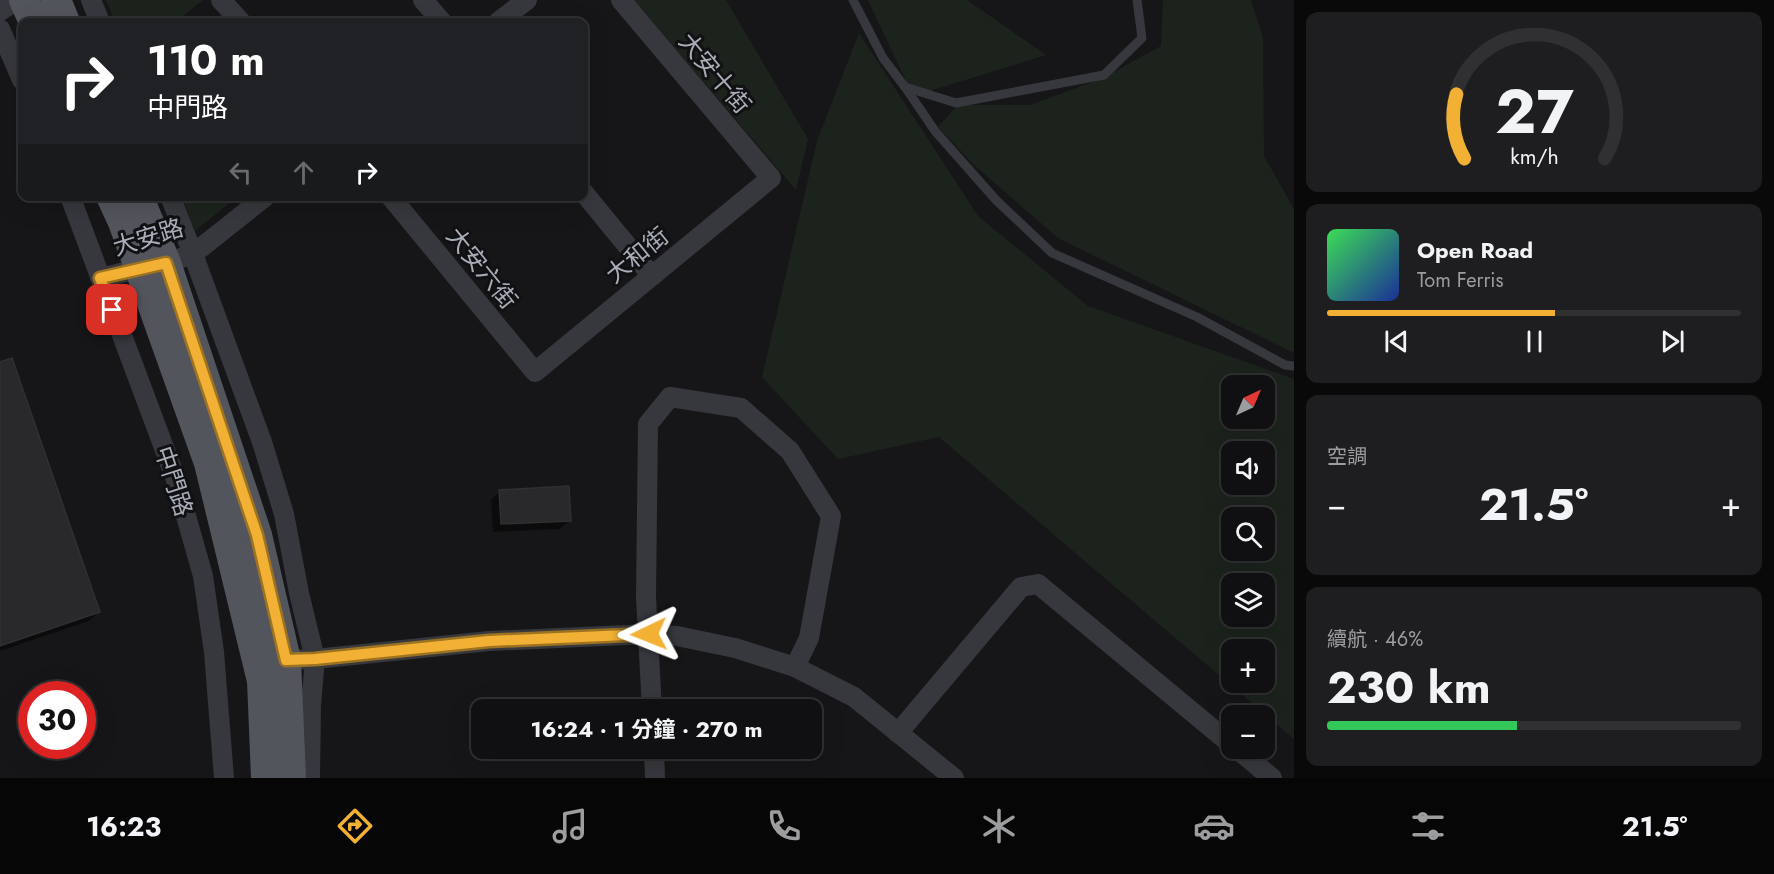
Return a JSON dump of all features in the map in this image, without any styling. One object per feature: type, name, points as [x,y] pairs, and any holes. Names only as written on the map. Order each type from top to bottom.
[{"type":"main road","points":[[24,0],[32,18]]},
{"type":"main road","points":[[56,0],[63,18]]},
{"type":"main road","name":"中門路","points":[[115,201],[166,262],[209,463],[262,681],[266,778]]},
{"type":"main road","name":"中門路","points":[[140,201],[166,262],[301,659],[291,778]]},
{"type":"street","points":[[0,11],[17,0]]},
{"type":"street","points":[[91,0],[98,18]]},
{"type":"street","points":[[221,0],[237,18]]},
{"type":"street","points":[[423,0],[439,18]]},
{"type":"street","points":[[503,18],[528,0]]},
{"type":"street","name":"大安十街","points":[[621,0],[771,178]]},
{"type":"street","points":[[0,30],[18,71]]},
{"type":"street","name":"大和街","points":[[535,372],[771,178]]},
{"type":"street","points":[[588,198],[652,276]]},
{"type":"street","name":"中門路","points":[[72,201],[176,477],[203,576],[216,663],[224,778]]},
{"type":"street","name":"中門路","points":[[166,262],[170,201]]},
{"type":"street","name":"大安路","points":[[100,278],[166,262],[258,201]]},
{"type":"street","name":"大安六街","points":[[394,201],[535,372]]},
{"type":"street","points":[[652,699],[646,597],[648,424],[670,397],[741,408],[790,451],[831,516],[809,638],[795,667]]},
{"type":"street","points":[[898,733],[1021,586],[1038,584],[1221,736]]},
{"type":"street","points":[[301,659],[489,641],[649,634],[677,636],[735,648],[795,667],[854,698],[954,778]]},
{"type":"street","name":"中門路","points":[[301,659],[311,705],[310,778]]},
{"type":"street","points":[[654,759],[655,778]]},
{"type":"street","points":[[1249,759],[1272,778]]},
{"type":"lane","points":[[853,0],[883,58],[935,131],[996,200],[1052,253],[1197,317],[1285,365],[1294,366]]},
{"type":"lane","points":[[905,87],[956,103],[1104,75],[1142,38],[1137,0]]},
{"type":"shaded area","points":[[106,0],[202,1],[180,18],[113,18]]},
{"type":"shaded area","points":[[634,0],[726,0],[808,139],[796,190]]},
{"type":"shaded area","points":[[868,0],[967,0],[1046,55],[913,96]]},
{"type":"shaded area","points":[[1163,0],[1251,0],[1263,38],[1264,156],[1294,209],[1294,353],[1058,238],[974,165],[938,127],[958,105],[1030,105],[1101,79],[1161,46]]},
{"type":"shaded area","points":[[859,33],[978,216],[1088,306],[1294,379],[1294,739],[1275,723],[1275,705],[1254,705],[1240,693],[1275,693],[1275,639],[1221,639],[1221,677],[939,437],[838,459],[762,377],[817,141]]},
{"type":"shaded area","points":[[184,201],[232,201],[195,231]]},
{"type":"building","points":[[12,358],[100,612],[0,646],[0,362]]},
{"type":"building","points":[[569,486],[571,521],[501,524],[499,490]]},
{"type":"route","points":[[112,310],[100,278],[166,263],[257,535],[286,660],[489,641],[649,634]]}]
